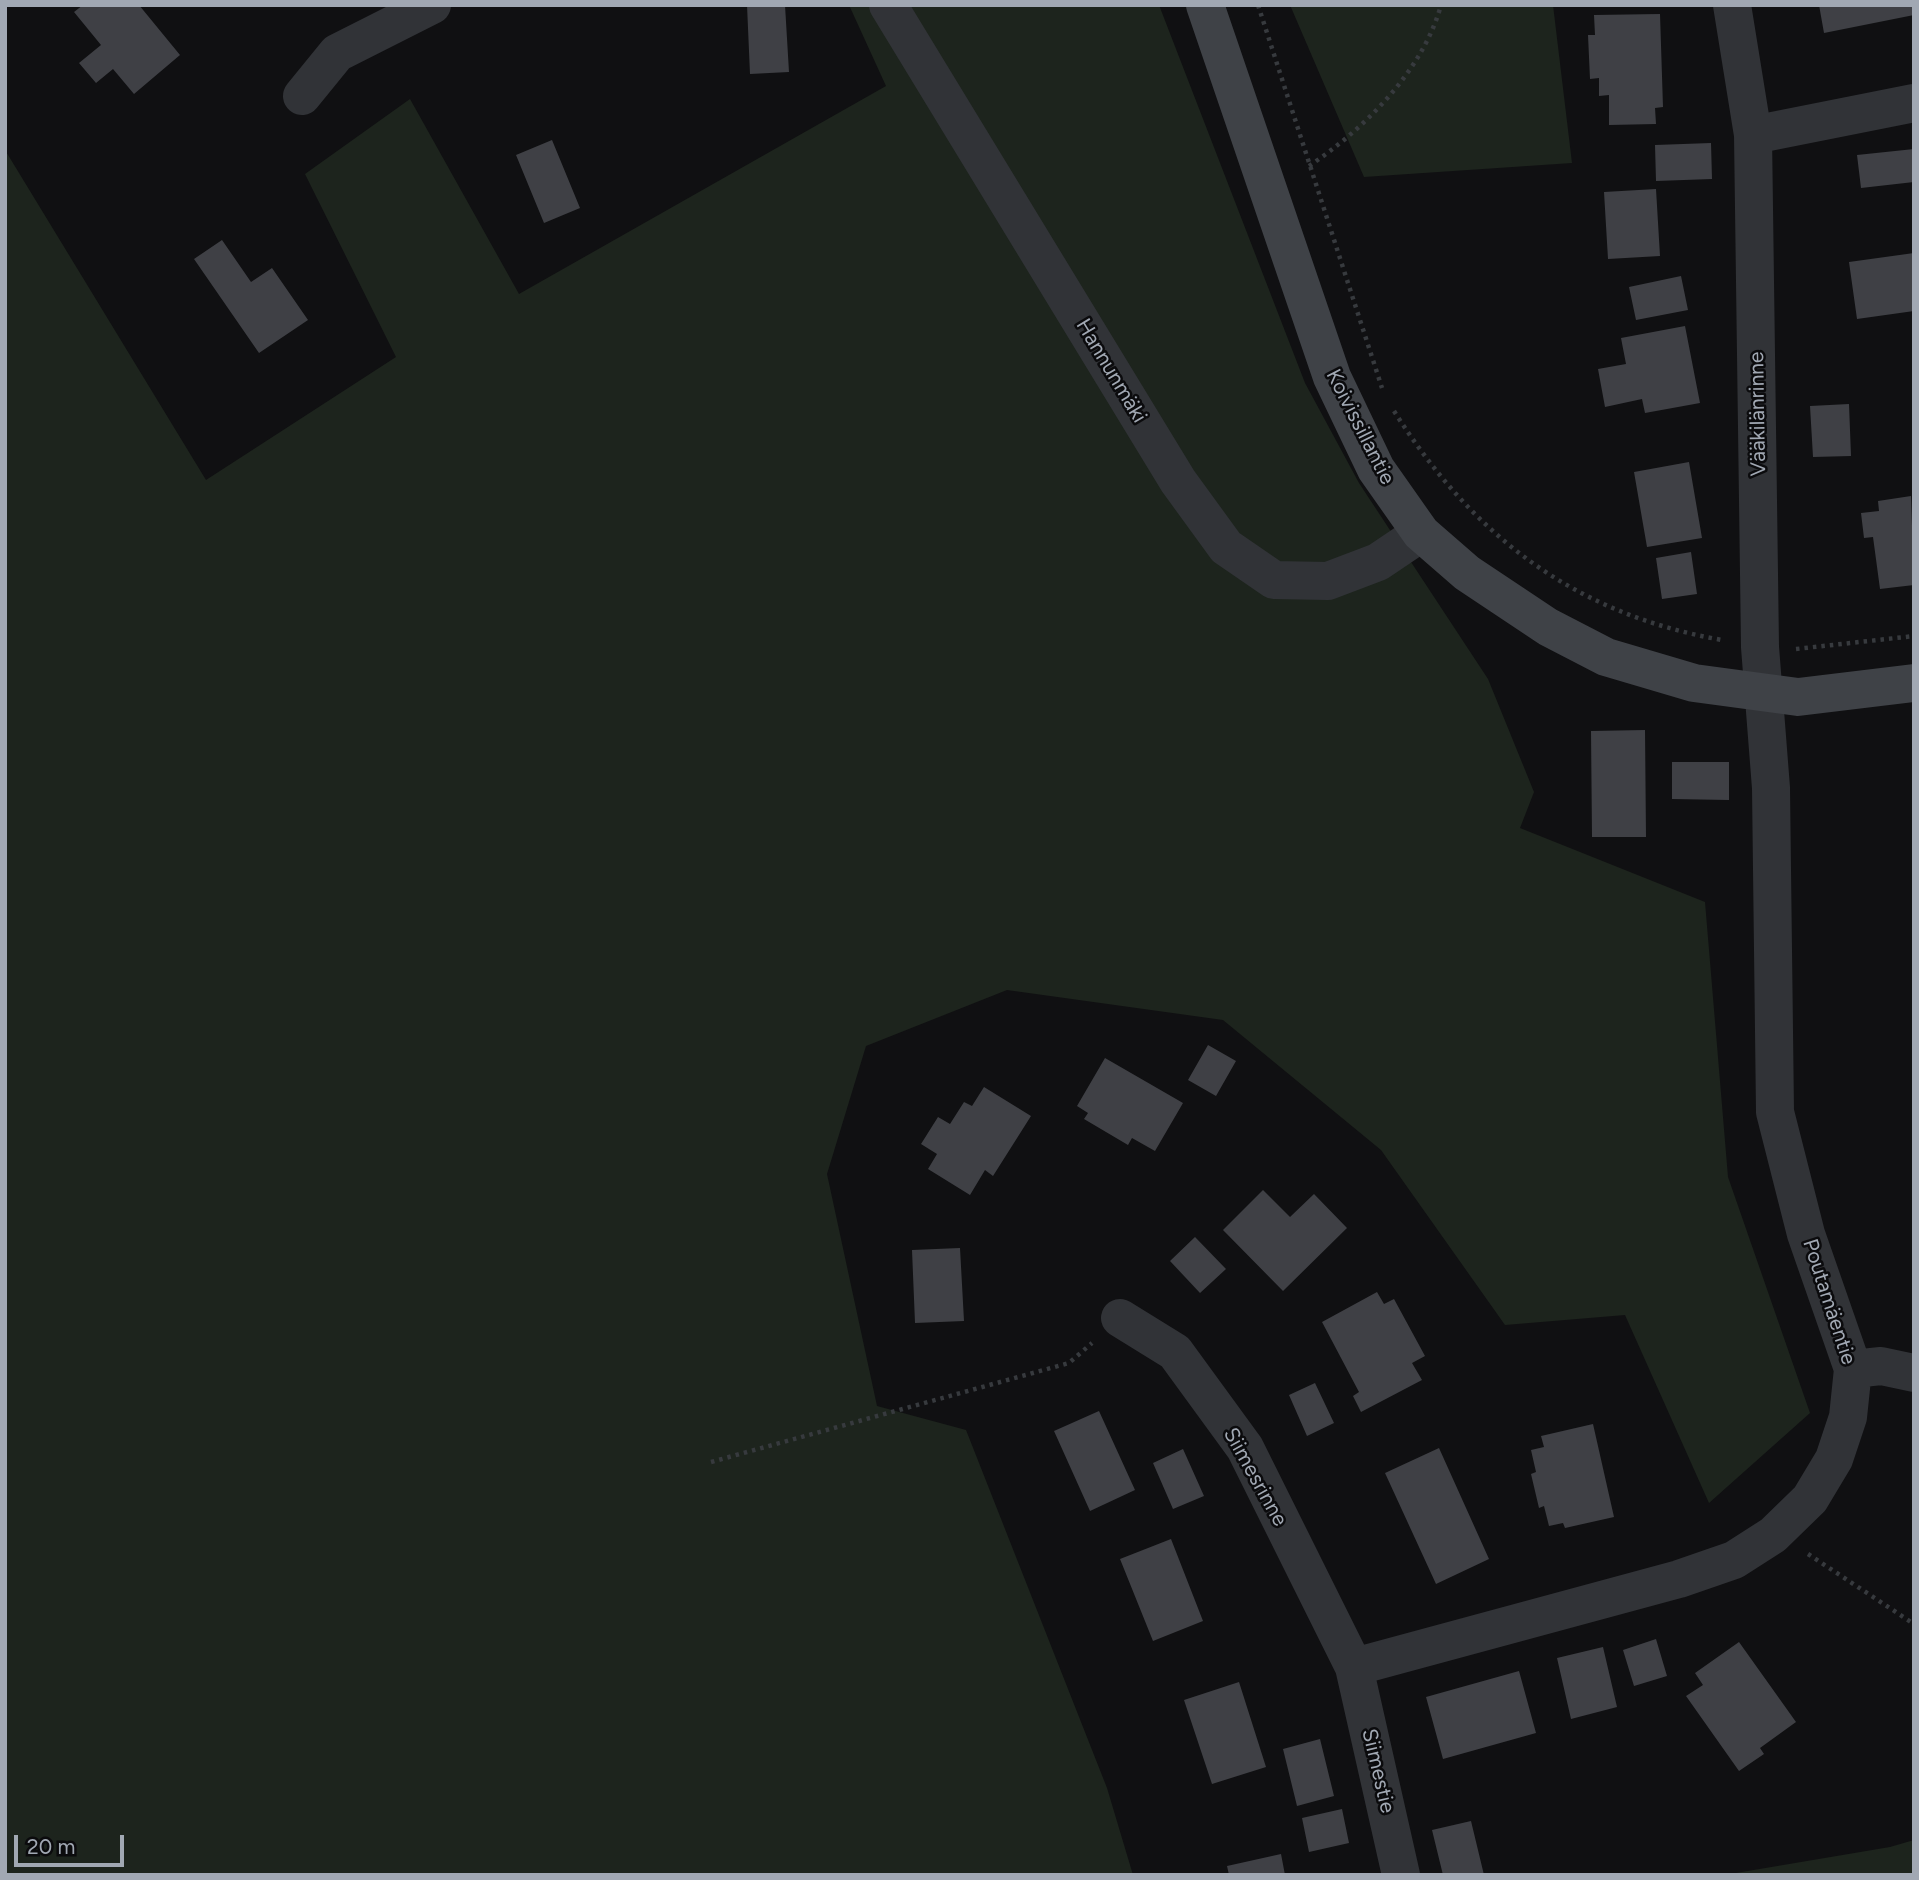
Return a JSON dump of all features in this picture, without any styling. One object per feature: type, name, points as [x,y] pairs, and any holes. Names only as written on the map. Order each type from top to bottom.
[{"type":"street","points":[[302,96],[337,52],[432,5]]},
{"type":"street","name":"Hannunmäki","points":[[888,5],[1178,481],[1226,547],[1274,580],[1328,581],[1378,562],[1421,533]]},
{"type":"street","name":"Koivissillantie","points":[[1205,5],[1332,377],[1376,469],[1421,533],[1478,581],[1548,627],[1606,657],[1694,683],[1798,697],[1914,683]]},
{"type":"street","name":"Vääkilänrinne","points":[[1732,5],[1753,135],[1760,647],[1764,692]]},
{"type":"street","points":[[1753,135],[1914,103]]},
{"type":"street","name":"Poutamäentie","points":[[1354,1667],[1679,1579],[1734,1560],[1773,1535],[1810,1499],[1834,1459],[1848,1417],[1853,1369],[1806,1234],[1774,1112],[1771,788],[1764,692]]},
{"type":"street","name":"Siimesrinne","points":[[1120,1318],[1175,1352],[1244,1448],[1354,1667]]},
{"type":"street","points":[[1853,1369],[1881,1366],[1914,1373]]},
{"type":"street","name":"Siimestie","points":[[1354,1667],[1401,1875]]},
{"type":"path","points":[[1258,5],[1308,166],[1387,400],[1425,460],[1462,504],[1501,539],[1563,585],[1621,613],[1675,632],[1760,647],[1794,650],[1914,636]]},
{"type":"path","points":[[1308,166],[1363,125],[1398,83],[1434,30],[1441,5]]},
{"type":"path","points":[[712,1462],[1069,1363],[1120,1318]]},
{"type":"path","points":[[1801,1549],[1914,1624]]},
{"type":"shaded area","points":[[849,5],[1159,5],[1305,383],[1359,483],[1488,679],[1534,792],[1520,828],[1705,902],[1728,1177],[1810,1413],[1709,1503],[1625,1315],[1505,1325],[1381,1150],[1223,1020],[1007,990],[866,1046],[827,1174],[877,1406],[966,1430],[1107,1788],[1133,1875],[5,1875],[5,150],[206,480],[396,357],[305,174],[410,99],[519,294],[886,86]]},
{"type":"shaded area","points":[[1290,5],[1553,5],[1572,163],[1364,177]]},
{"type":"shaded area","points":[[1914,1840],[1914,1875],[1724,1875],[1890,1847]]},
{"type":"building","points":[[83,5],[139,5],[180,55],[134,94],[113,69],[96,83],[79,63],[101,45],[74,12]]},
{"type":"building","points":[[747,5],[785,5],[789,72],[750,74]]},
{"type":"building","points":[[1819,5],[1914,5],[1914,15],[1824,33]]},
{"type":"building","points":[[1660,14],[1663,107],[1655,108],[1656,124],[1609,125],[1609,95],[1599,96],[1599,78],[1590,79],[1588,35],[1595,35],[1594,15]]},
{"type":"building","points":[[552,140],[580,208],[544,223],[516,155]]},
{"type":"building","points":[[1711,143],[1712,179],[1656,181],[1655,145]]},
{"type":"building","points":[[1914,149],[1914,182],[1861,188],[1857,155]]},
{"type":"building","points":[[1656,189],[1660,256],[1608,259],[1604,192]]},
{"type":"building","points":[[222,240],[251,282],[272,268],[308,320],[259,353],[194,259]]},
{"type":"building","points":[[1914,253],[1914,311],[1857,319],[1849,262]]},
{"type":"building","points":[[1681,276],[1688,310],[1636,320],[1629,287]]},
{"type":"building","points":[[1685,326],[1700,403],[1645,413],[1642,399],[1605,407],[1598,369],[1626,364],[1621,338]]},
{"type":"building","points":[[1849,404],[1851,456],[1813,457],[1810,406]]},
{"type":"building","points":[[1689,462],[1702,538],[1647,547],[1634,472]]},
{"type":"building","points":[[1911,496],[1914,585],[1880,589],[1873,537],[1864,538],[1861,513],[1879,511],[1878,501]]},
{"type":"building","points":[[1691,552],[1697,594],[1662,599],[1656,558]]},
{"type":"building","points":[[1645,730],[1646,837],[1592,837],[1591,731]]},
{"type":"building","points":[[1672,762],[1729,762],[1729,800],[1672,799]]},
{"type":"building","points":[[1208,1045],[1236,1061],[1216,1096],[1188,1080]]},
{"type":"building","points":[[1105,1058],[1183,1103],[1155,1151],[1132,1138],[1128,1145],[1084,1119],[1088,1113],[1077,1106]]},
{"type":"building","points":[[984,1087],[1031,1116],[993,1176],[985,1170],[970,1195],[928,1169],[937,1154],[921,1144],[938,1117],[950,1124],[964,1102],[972,1106]]},
{"type":"building","points":[[1263,1190],[1290,1217],[1314,1194],[1347,1228],[1283,1291],[1223,1230]]},
{"type":"building","points":[[1195,1237],[1226,1269],[1200,1293],[1170,1261]]},
{"type":"building","points":[[960,1248],[964,1321],[915,1323],[912,1250]]},
{"type":"building","points":[[1377,1292],[1384,1304],[1394,1299],[1425,1356],[1412,1363],[1422,1380],[1361,1412],[1353,1396],[1359,1392],[1322,1322]]},
{"type":"building","points":[[1315,1383],[1334,1423],[1307,1436],[1289,1395]]},
{"type":"building","points":[[1099,1411],[1135,1490],[1090,1511],[1054,1431]]},
{"type":"building","points":[[1593,1424],[1614,1517],[1565,1528],[1563,1523],[1549,1526],[1544,1506],[1539,1508],[1531,1474],[1536,1472],[1531,1450],[1544,1447],[1541,1436]]},
{"type":"building","points":[[1439,1448],[1489,1559],[1436,1584],[1385,1473]]},
{"type":"building","points":[[1183,1449],[1204,1496],[1173,1509],[1153,1463]]},
{"type":"building","points":[[1171,1539],[1203,1621],[1153,1641],[1120,1559]]},
{"type":"building","points":[[1656,1639],[1667,1676],[1634,1686],[1623,1650]]},
{"type":"building","points":[[1739,1642],[1796,1722],[1760,1748],[1764,1754],[1739,1771],[1686,1696],[1703,1685],[1695,1673]]},
{"type":"building","points":[[1603,1647],[1617,1707],[1571,1719],[1557,1658]]},
{"type":"building","points":[[1519,1671],[1536,1733],[1443,1759],[1426,1697]]},
{"type":"building","points":[[1239,1682],[1266,1767],[1212,1784],[1184,1700]]},
{"type":"building","points":[[1320,1739],[1334,1796],[1297,1806],[1283,1749]]},
{"type":"building","points":[[1342,1809],[1349,1843],[1309,1852],[1302,1818]]},
{"type":"building","points":[[1471,1821],[1484,1875],[1443,1875],[1432,1830]]},
{"type":"building","points":[[1281,1854],[1285,1875],[1229,1875],[1227,1866]]}]
